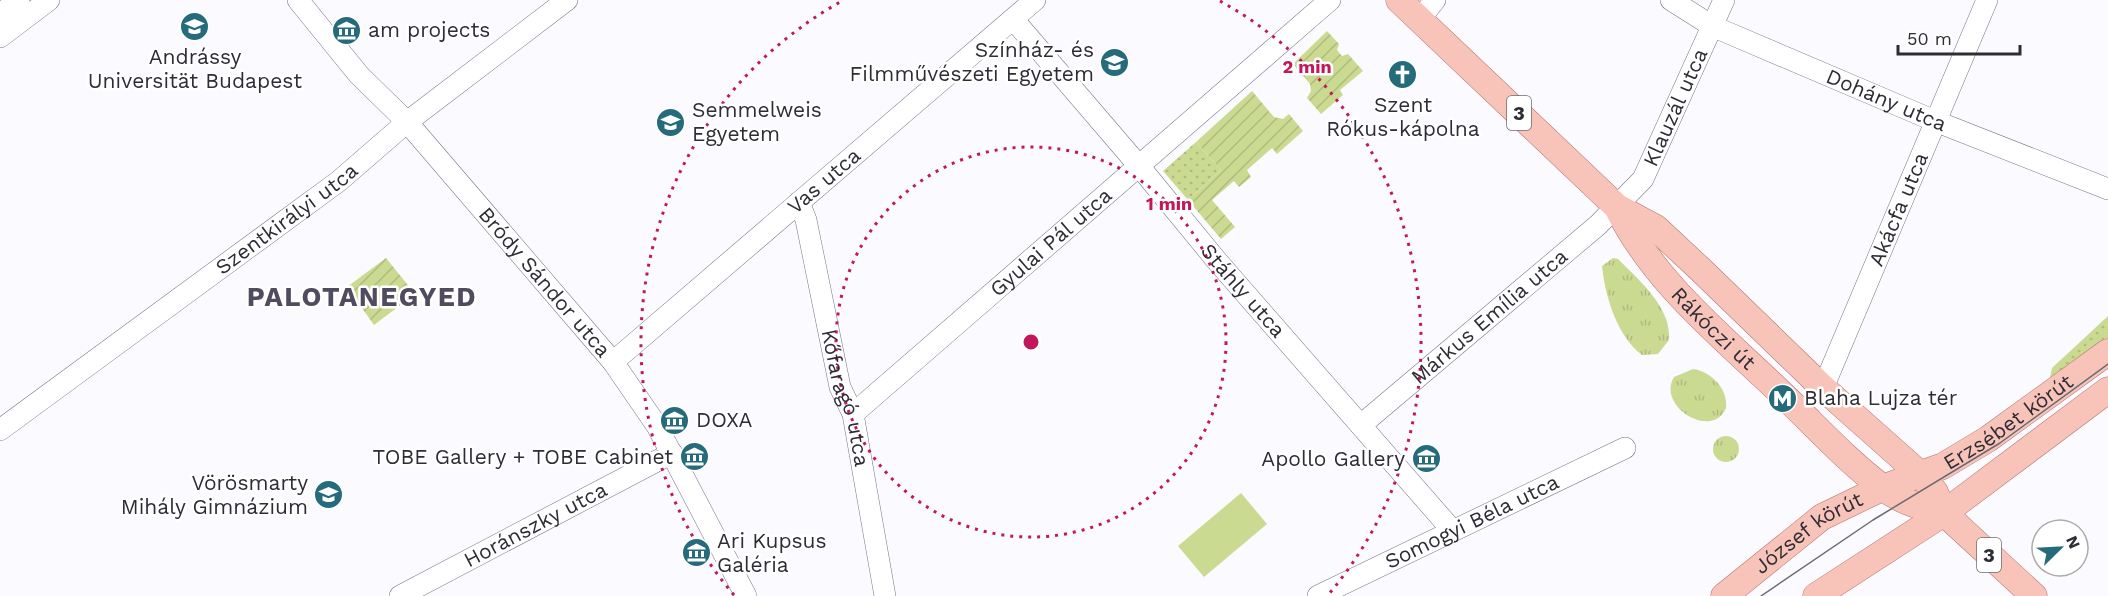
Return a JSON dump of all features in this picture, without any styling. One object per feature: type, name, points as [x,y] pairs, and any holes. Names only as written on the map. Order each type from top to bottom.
[{"type":"main road","name":"Rákóczi út","points":[[1399,0],[1428,10],[1617,207],[1656,228],[1823,388],[1901,481],[1913,505],[1944,513]]},
{"type":"main road","name":"Rákóczi út","points":[[1617,207],[1631,236],[1670,286],[1901,481],[1935,492],[1944,513],[2034,596]]},
{"type":"main road","name":"Erzsébet körút","points":[[1901,481],[1943,466],[1972,449],[2108,352]]},
{"type":"main road","name":"Erzsébet körút","points":[[1944,513],[2108,390]]},
{"type":"main road","name":"József körút","points":[[1724,596],[1822,517],[1901,481]]},
{"type":"main road","points":[[1816,596],[1944,513]]},
{"type":"street","points":[[0,14],[19,0]]},
{"type":"street","points":[[0,37],[50,0]]},
{"type":"street","name":"Bródy Sándor utca","points":[[298,0],[359,75],[407,122],[613,362],[672,453],[746,596]]},
{"type":"street","name":"Szentkirályi utca","points":[[0,430],[339,181],[407,122],[567,0]]},
{"type":"street","name":"Vas utca","points":[[613,362],[1035,0]]},
{"type":"street","name":"Dohány utca","points":[[1671,0],[1713,26],[1935,121],[2108,189]]},
{"type":"street","name":"Klauzál utca","points":[[1617,207],[1643,179],[1724,0]]},
{"type":"street","name":"Akácfa utca","points":[[1823,388],[1987,0]]},
{"type":"street","name":"Gyulai Pál utca","points":[[853,414],[1325,5]]},
{"type":"street","name":"Stáhly utca","points":[[1013,19],[1139,166],[1216,261],[1452,530]]},
{"type":"street","name":"Kőfaragó utca","points":[[799,202],[806,220],[840,387],[853,414],[885,596]]},
{"type":"street","name":"Márkus Emília utca","points":[[1361,425],[1617,207]]},
{"type":"street","name":"Somogyi Béla utca","points":[[1318,596],[1625,448]]},
{"type":"street","name":"Horánszky utca","points":[[400,596],[672,453]]},
{"type":"green space","points":[[1327,31],[1339,44],[1337,50],[1342,56],[1348,54],[1363,71],[1340,90],[1343,95],[1321,114],[1307,98],[1311,91],[1310,84],[1293,64]]},
{"type":"green space","points":[[1252,91],[1274,117],[1283,119],[1289,114],[1303,131],[1277,154],[1272,148],[1247,170],[1251,177],[1239,187],[1234,181],[1212,200],[1235,227],[1221,239],[1188,200],[1221,170],[1196,142]]},
{"type":"green space","points":[[1196,142],[1221,170],[1188,200],[1163,171]]},
{"type":"green space","points":[[386,258],[415,294],[374,325],[347,287]]},
{"type":"green space","points":[[1613,258],[1618,259],[1644,285],[1660,306],[1669,328],[1669,340],[1658,354],[1642,355],[1633,347],[1619,326],[1609,302],[1602,266]]},
{"type":"green space","points":[[2108,316],[2108,344],[2048,386],[2052,368]]},
{"type":"green space","points":[[1693,369],[1712,378],[1721,388],[1726,408],[1719,417],[1709,421],[1688,416],[1673,399],[1670,388],[1674,377]]},
{"type":"green space","points":[[1726,436],[1735,440],[1739,449],[1735,458],[1726,462],[1717,458],[1713,449],[1717,440]]},
{"type":"green space","points":[[1241,493],[1267,524],[1204,577],[1178,546]]},
{"type":"tram line","points":[[1761,596],[1873,520],[2000,443],[2108,364]]},
{"type":"place","name":"Andrássy Universität Budapest","points":[[195,26]]},
{"type":"place","name":"am projects","points":[[347,30]]},
{"type":"place","name":"Színház- és Filmművészeti Egyetem","points":[[1115,62]]},
{"type":"place","name":"Szent Rókus-kápolna","points":[[1403,74]]},
{"type":"place","name":"Semmelweis Egyetem","points":[[671,122]]},
{"type":"place","name":"Blaha Lujza tér","points":[[1783,398]]},
{"type":"place","name":"DOXA","points":[[675,420]]},
{"type":"place","name":"TOBE Gallery + TOBE Cabinet","points":[[694,457]]},
{"type":"place","name":"Apollo Gallery","points":[[1426,459]]},
{"type":"place","name":"Vörösmarty Mihály Gimnázium","points":[[329,495]]},
{"type":"place","name":"Ari Kupsus Galéria","points":[[696,553]]},
{"type":"district","name":"PALOTANEGYED","points":[[362,297]]}]
